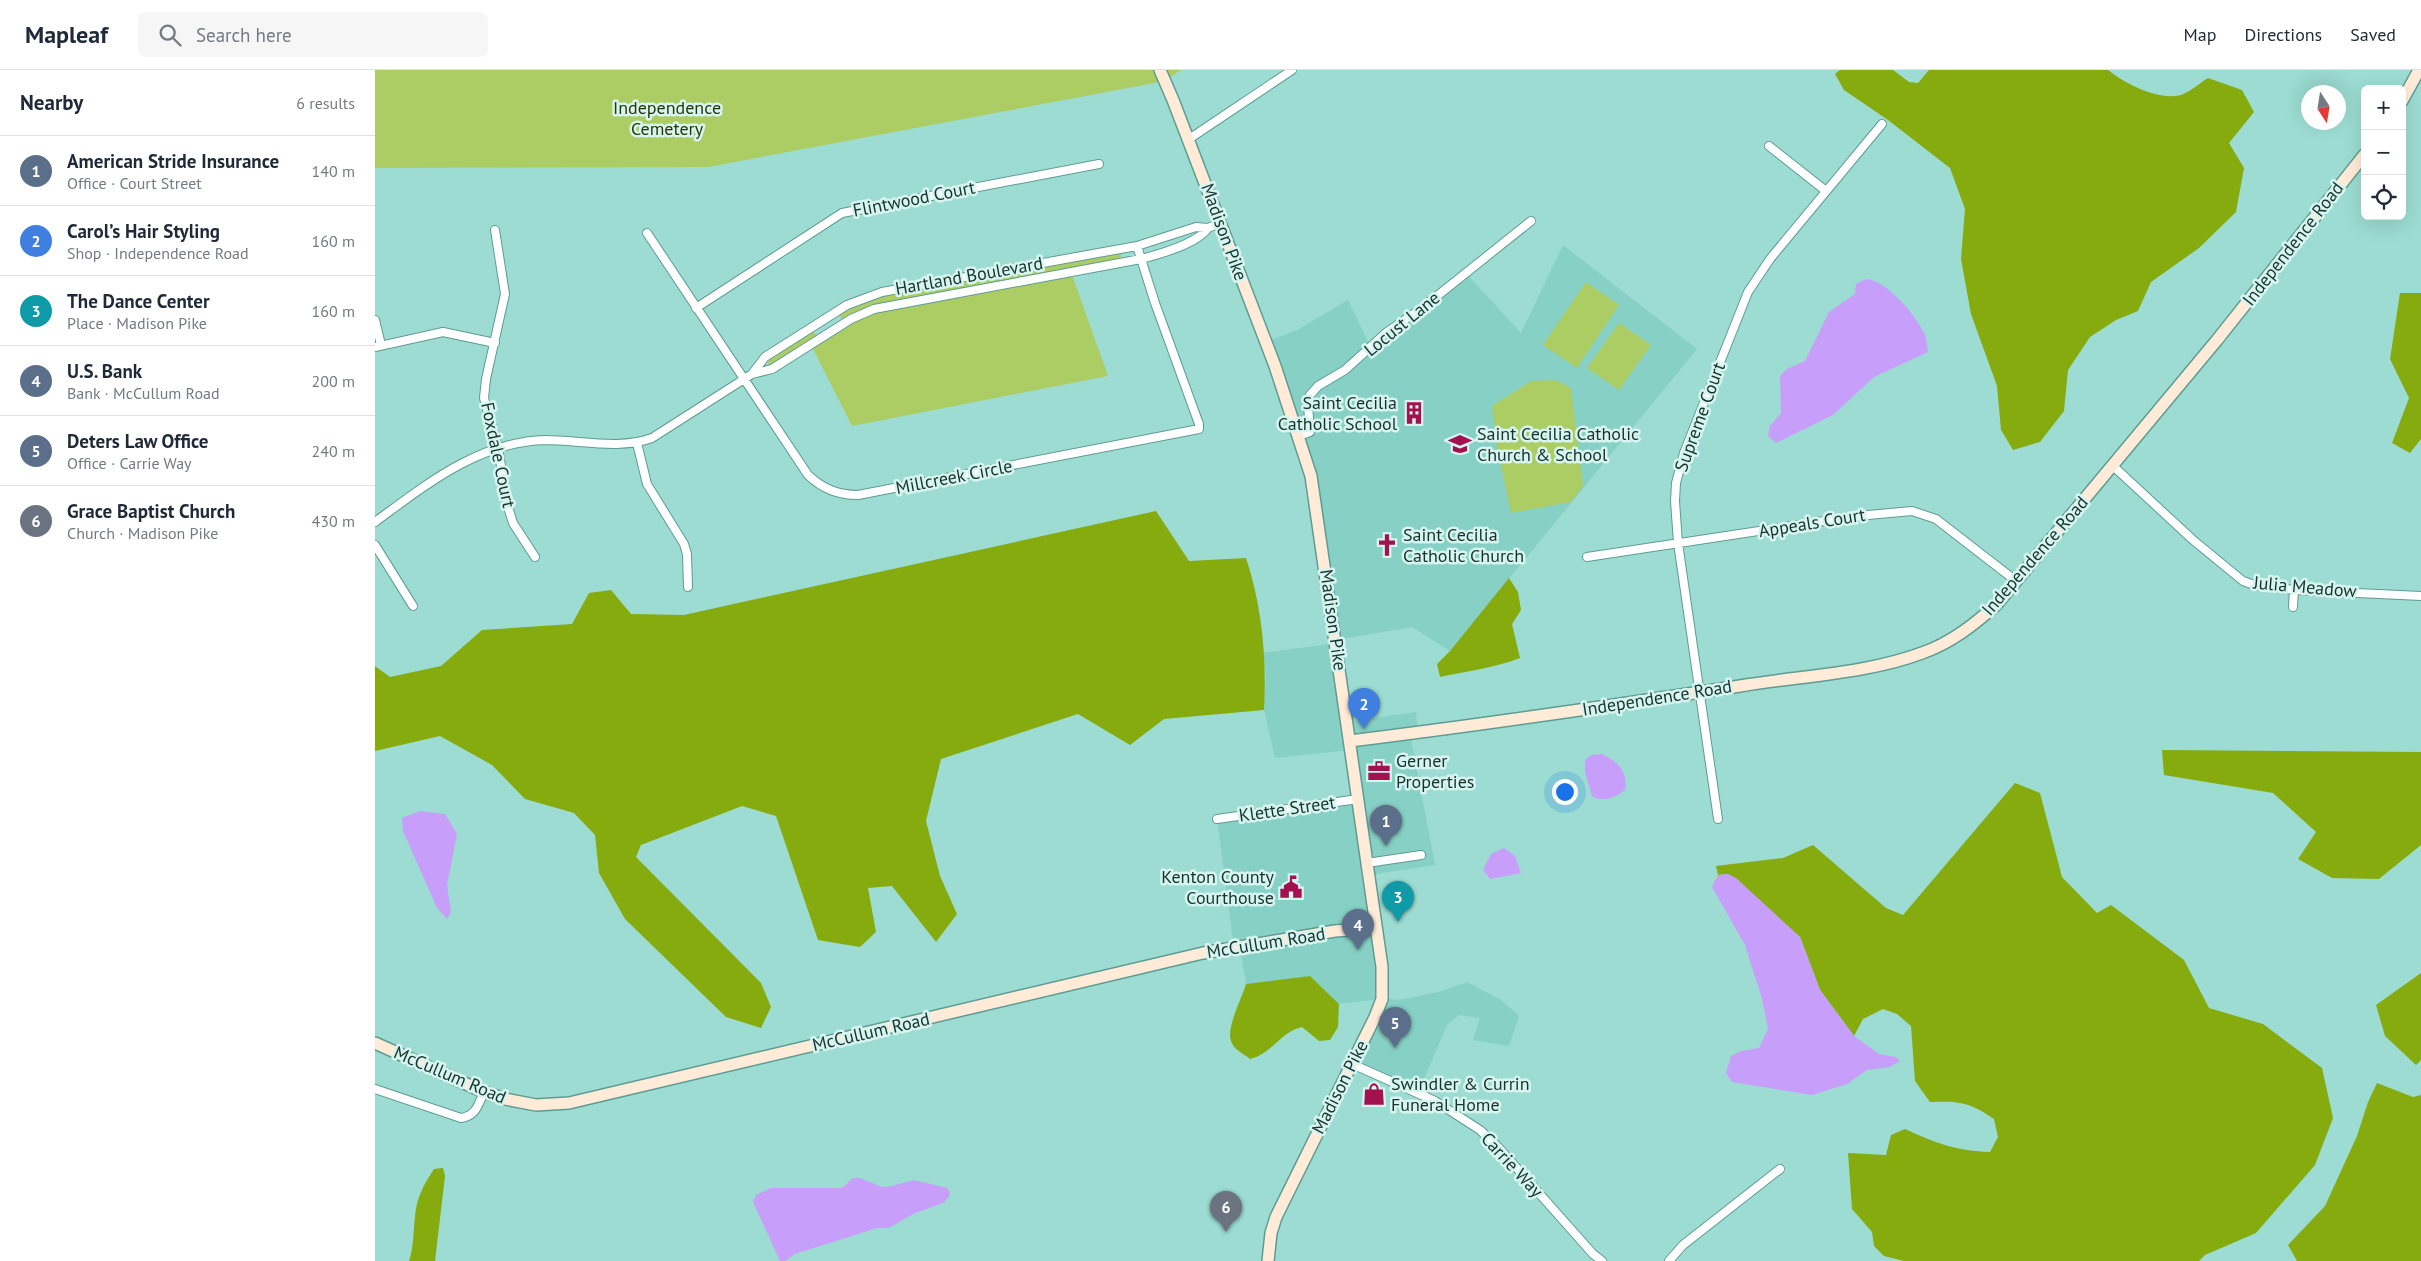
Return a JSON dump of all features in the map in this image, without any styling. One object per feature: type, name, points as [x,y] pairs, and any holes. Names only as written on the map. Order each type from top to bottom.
[{"type":"street","name":"Madison Pike","points":[[1160,70],[1189,140],[1275,366],[1311,476],[1382,967],[1381,998],[1375,1017],[1276,1217],[1271,1233],[1268,1261]]},
{"type":"street","points":[[1189,140],[1292,70]]},
{"type":"street","points":[[2406,94],[2419,70]]},
{"type":"street","name":"Supreme Court","points":[[1718,819],[1678,543],[1675,501],[1684,453],[1747,292],[1769,260],[1882,124]]},
{"type":"street","points":[[1769,146],[1826,191]]},
{"type":"street","name":"Independence Road","points":[[1350,741],[1700,692],[1891,662],[1925,652],[1965,631],[1997,604],[2273,271],[2361,159]]},
{"type":"street","name":"Flintwood Court","points":[[696,308],[843,213],[1099,164]]},
{"type":"street","name":"Locust Lane","points":[[1299,436],[1310,432],[1308,404],[1310,395],[1318,386],[1345,370],[1387,332],[1422,308],[1531,221]]},
{"type":"street","name":"Hartland Boulevard","points":[[752,374],[765,357],[847,305],[863,298],[882,292],[1137,246],[1196,227],[1208,228],[1220,223]]},
{"type":"street","name":"Hartland Boulevard","points":[[375,522],[452,468],[497,448],[546,440],[637,443],[677,423],[743,379],[752,374],[772,369],[851,319],[874,310],[1141,259],[1160,254],[1203,236],[1208,228]]},
{"type":"street","name":"Foxdale Court","points":[[495,230],[505,294],[486,380],[484,398],[513,523],[535,557]]},
{"type":"street","name":"Millcreek Circle","points":[[647,233],[808,476],[834,492],[846,495],[858,495],[1199,429],[1199,424],[1155,303],[1137,246]]},
{"type":"street","points":[[375,320],[378,346],[443,332],[495,343]]},
{"type":"street","points":[[637,443],[647,484],[684,544],[687,554],[688,587]]},
{"type":"street","name":"Julia Meadow","points":[[2112,465],[2193,540],[2243,581],[2254,585],[2294,590],[2421,596]]},
{"type":"street","name":"Appeals Court","points":[[1587,557],[1857,516],[1912,511],[1936,518],[2016,581]]},
{"type":"street","points":[[375,545],[413,606]]},
{"type":"street","points":[[2293,607],[2294,590]]},
{"type":"street","name":"Klette Street","points":[[1217,818],[1358,799]]},
{"type":"street","points":[[1367,863],[1421,854]]},
{"type":"street","name":"McCullum Road","points":[[375,1043],[484,1092],[521,1104],[551,1105],[569,1103],[1203,953],[1335,931],[1376,928]]},
{"type":"street","name":"Carrie Way","points":[[1352,1064],[1435,1101],[1481,1130],[1593,1254],[1602,1261]]},
{"type":"street","points":[[375,1088],[461,1118],[470,1117],[474,1114],[484,1092]]},
{"type":"street","points":[[1669,1261],[1683,1245],[1780,1168]]},
{"type":"shaded area","name":"Saint Cecilia Catholic Church & School","points":[[1563,245],[1697,349],[1450,651],[1412,627],[1336,640],[1317,509],[1266,342],[1299,329],[1348,300],[1370,346],[1465,272],[1521,333]]},
{"type":"shaded area","points":[[1866,279],[1883,286],[1907,308],[1925,335],[1928,352],[1874,377],[1833,415],[1776,443],[1768,436],[1770,426],[1781,413],[1780,376],[1787,369],[1805,361],[1829,312],[1855,294],[1856,284]]},
{"type":"shaded area","points":[[1336,643],[1347,722],[1416,712],[1418,733],[1410,734],[1435,865],[1369,875],[1382,998],[1398,1000],[1442,991],[1467,982],[1501,1000],[1519,1016],[1509,1046],[1473,1040],[1480,1018],[1459,1015],[1447,1025],[1418,1093],[1352,1064],[1381,999],[1339,1004],[1310,976],[1246,984],[1240,947],[1234,947],[1217,819],[1358,799],[1351,750],[1275,758],[1264,710],[1266,677],[1263,653]]},
{"type":"shaded area","points":[[1602,754],[1617,763],[1625,777],[1625,790],[1614,797],[1605,799],[1592,796],[1585,772],[1585,760],[1591,755]]},
{"type":"shaded area","points":[[420,811],[445,814],[457,834],[447,885],[451,912],[447,919],[437,908],[403,831],[402,818]]},
{"type":"shaded area","points":[[1504,848],[1515,856],[1521,873],[1490,879],[1483,870],[1491,854]]},
{"type":"shaded area","points":[[1728,874],[1736,878],[1800,937],[1820,990],[1854,1036],[1879,1054],[1896,1057],[1900,1061],[1890,1067],[1867,1070],[1847,1084],[1812,1095],[1732,1082],[1726,1073],[1731,1056],[1741,1051],[1759,1048],[1768,1029],[1762,999],[1745,945],[1712,887],[1718,875]]},
{"type":"shaded area","points":[[853,1178],[860,1178],[882,1187],[914,1180],[947,1188],[950,1192],[949,1197],[943,1203],[913,1214],[889,1228],[877,1228],[795,1254],[785,1261],[780,1261],[753,1202],[756,1195],[771,1188],[842,1188]]},
{"type":"green space","name":"Independence Cemetery","points":[[375,70],[1181,70],[1165,81],[708,167],[375,168]]},
{"type":"green space","points":[[1840,70],[1893,70],[1909,82],[1918,83],[1929,70],[2108,70],[2133,86],[2162,96],[2184,94],[2208,78],[2242,90],[2254,112],[2229,143],[2244,168],[2236,212],[2199,248],[2151,282],[2138,311],[2116,320],[2090,337],[2068,370],[2064,411],[2040,442],[2013,450],[2001,430],[1997,386],[1971,314],[1961,259],[1965,209],[1950,168],[1888,120],[1844,90],[1835,74]]},
{"type":"green space","points":[[1117,253],[1121,254],[1120,259],[878,305],[843,319],[840,317],[841,313],[885,296]]},
{"type":"green space","points":[[1071,272],[1108,376],[852,426],[811,345],[874,309]]},
{"type":"green space","points":[[1586,282],[1619,305],[1577,368],[1543,345]]},
{"type":"green space","points":[[2400,293],[2421,293],[2421,439],[2410,453],[2392,443],[2409,398],[2390,359]]},
{"type":"green space","points":[[1619,323],[1651,345],[1619,390],[1587,368]]},
{"type":"green space","points":[[812,332],[816,334],[816,337],[768,366],[769,360]]},
{"type":"green space","points":[[1556,380],[1571,388],[1583,486],[1571,502],[1511,513],[1497,446],[1492,406],[1531,381]]},
{"type":"green space","points":[[1156,511],[1189,561],[1246,558],[1260,614],[1265,672],[1264,710],[1164,719],[1130,745],[1078,714],[941,759],[926,821],[940,876],[957,914],[936,942],[892,886],[868,888],[876,932],[860,947],[818,940],[776,816],[742,806],[641,845],[636,857],[761,983],[771,1007],[761,1028],[726,1017],[625,919],[599,873],[595,835],[574,813],[525,799],[492,765],[440,736],[375,751],[375,666],[390,677],[441,666],[482,630],[572,624],[589,593],[611,590],[631,614],[684,615]]},
{"type":"green space","points":[[1509,578],[1518,592],[1521,610],[1512,624],[1520,658],[1491,667],[1440,677],[1437,664],[1450,651]]},
{"type":"green space","points":[[2162,750],[2421,752],[2421,845],[2379,879],[2332,878],[2298,859],[2316,832],[2273,793],[2164,775]]},
{"type":"green space","points":[[2015,783],[2040,793],[2062,877],[2097,913],[2111,905],[2184,960],[2209,1008],[2263,1024],[2322,1068],[2333,1118],[2315,1165],[2256,1233],[2205,1255],[2199,1261],[1904,1261],[1884,1256],[1874,1246],[1872,1232],[1852,1209],[1848,1153],[1886,1155],[1891,1135],[1905,1129],[1946,1145],[1967,1150],[1990,1152],[1998,1137],[1994,1119],[1978,1109],[1957,1102],[1930,1102],[1915,1081],[1911,1026],[1897,1014],[1883,1009],[1863,1019],[1854,1036],[1820,990],[1800,937],[1728,874],[1718,875],[1716,866],[1783,858],[1813,845],[1886,908],[1903,915]]},
{"type":"green space","points":[[2421,973],[2421,1060],[2416,1065],[2385,1036],[2376,1005]]},
{"type":"green space","points":[[1310,976],[1339,1004],[1338,1027],[1330,1040],[1319,1041],[1302,1027],[1288,1033],[1264,1053],[1250,1059],[1234,1046],[1231,1041],[1231,1029],[1246,984]]},
{"type":"green space","points":[[2377,1083],[2413,1097],[2421,1095],[2421,1261],[2297,1261],[2288,1245],[2325,1206],[2357,1136],[2368,1102]]},
{"type":"green space","points":[[443,1168],[445,1176],[435,1261],[409,1261],[419,1198],[434,1169]]},
{"type":"place","name":"Saint Cecilia Catholic School","points":[[1414,413]]},
{"type":"place","name":"Saint Cecilia Catholic Church & School","points":[[1460,444]]},
{"type":"place","name":"Saint Cecilia Catholic Church","points":[[1387,545]]},
{"type":"place","name":"Carol’s Hair Styling","points":[[1364,729]]},
{"type":"place","name":"Gerner Properties","points":[[1379,771]]},
{"type":"place","name":"American Stride Insurance","points":[[1386,846]]},
{"type":"place","name":"Kenton County Courthouse","points":[[1291,887]]},
{"type":"place","name":"The Dance Center","points":[[1398,922]]},
{"type":"place","name":"U.S. Bank","points":[[1358,950]]},
{"type":"place","name":"Deters Law Office","points":[[1395,1048]]},
{"type":"place","name":"Swindler & Currin Funeral Home","points":[[1374,1094]]},
{"type":"place","name":"Grace Baptist Church","points":[[1226,1232]]}]
